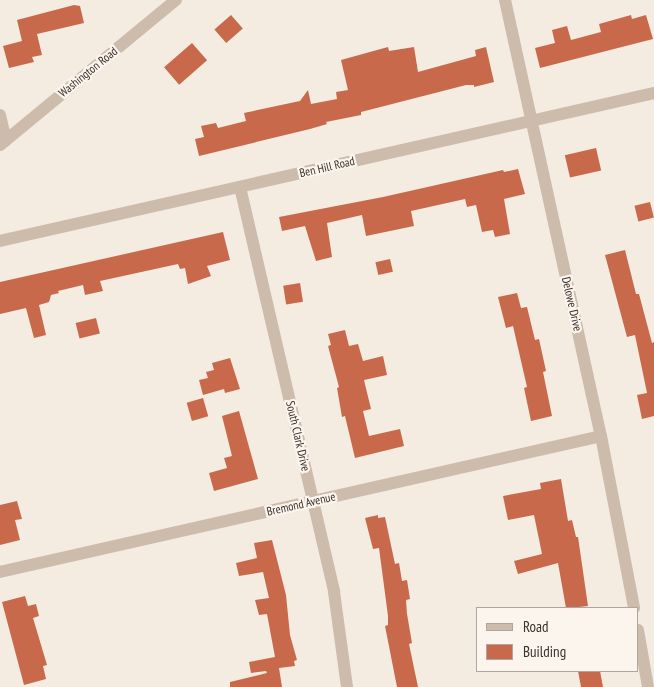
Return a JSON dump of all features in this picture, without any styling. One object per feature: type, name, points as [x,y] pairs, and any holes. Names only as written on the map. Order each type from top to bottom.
[{"type":"street","name":"Washington Road","points":[[3,142],[176,0]]},
{"type":"street","name":"Delowe Drive","points":[[505,0],[601,436],[634,607]]},
{"type":"street","name":"Ben Hill Road","points":[[0,241],[654,93]]},
{"type":"street","points":[[0,115],[3,142]]},
{"type":"street","name":"South Clark Drive","points":[[240,186],[334,592],[347,687]]},
{"type":"street","name":"Bremond Avenue","points":[[0,572],[601,436]]},
{"type":"street","points":[[639,636],[648,687]]},
{"type":"building","points":[[74,5],[80,6],[84,23],[37,34],[42,55],[32,57],[34,62],[9,68],[3,46],[22,41],[17,20]]},
{"type":"building","points":[[231,15],[243,29],[226,43],[214,29]]},
{"type":"building","points":[[631,15],[632,19],[646,15],[653,39],[540,68],[535,48],[555,43],[552,30],[567,26],[571,40],[601,32],[599,24]]},
{"type":"building","points":[[192,43],[207,60],[179,85],[164,67]]},
{"type":"building","points":[[388,47],[389,51],[414,47],[418,72],[476,56],[475,50],[486,47],[494,82],[474,87],[474,85],[466,85],[361,112],[361,115],[326,122],[327,124],[310,129],[199,156],[195,139],[204,137],[201,126],[216,123],[218,128],[246,121],[244,113],[300,101],[308,90],[311,104],[337,99],[336,92],[348,90],[341,60]]},
{"type":"building","points":[[596,148],[601,170],[570,178],[565,155]]},
{"type":"building","points":[[518,169],[525,194],[504,199],[510,234],[495,237],[493,230],[482,232],[476,205],[467,207],[465,199],[411,211],[414,226],[366,236],[362,215],[327,223],[332,257],[316,261],[305,226],[282,231],[279,217],[383,197],[503,170],[504,172]]},
{"type":"building","points":[[650,202],[654,218],[638,221],[634,206]]},
{"type":"building","points":[[223,232],[230,260],[207,266],[211,276],[188,284],[185,268],[180,269],[178,264],[100,281],[103,291],[85,295],[83,285],[58,291],[59,293],[51,295],[49,302],[39,305],[46,335],[34,338],[26,308],[0,314],[0,282]]},
{"type":"building","points":[[625,250],[636,294],[639,294],[652,343],[654,342],[654,416],[642,419],[637,395],[647,393],[635,335],[627,337],[605,255]]},
{"type":"building","points":[[390,259],[393,272],[378,275],[375,262]]},
{"type":"building","points":[[300,283],[303,302],[286,304],[283,286]]},
{"type":"building","points":[[517,293],[521,308],[527,307],[535,340],[539,339],[546,371],[543,372],[552,416],[531,421],[524,388],[527,387],[513,326],[506,328],[498,297]]},
{"type":"building","points":[[96,318],[100,334],[79,339],[76,323]]},
{"type":"building","points":[[345,330],[349,346],[358,344],[363,361],[383,356],[387,375],[364,380],[371,409],[363,411],[369,436],[400,429],[404,446],[355,458],[345,416],[342,417],[337,388],[339,387],[328,346],[331,345],[328,334]]},
{"type":"building","points":[[230,358],[240,389],[225,393],[224,389],[203,395],[199,380],[208,378],[206,372],[214,370],[212,363]]},
{"type":"building","points":[[203,398],[208,416],[192,421],[187,403]]},
{"type":"building","points":[[239,411],[258,479],[214,491],[209,473],[227,468],[224,458],[232,456],[222,416]]},
{"type":"building","points":[[561,479],[568,521],[572,520],[576,537],[578,537],[588,606],[566,607],[558,563],[518,574],[514,561],[542,554],[534,515],[508,520],[503,496],[541,489],[540,483]]},
{"type":"building","points":[[17,501],[22,519],[15,520],[20,540],[0,545],[0,505]]},
{"type":"building","points":[[378,515],[378,518],[385,517],[395,564],[399,563],[402,581],[407,580],[410,599],[406,600],[407,614],[412,643],[409,644],[418,687],[397,687],[385,626],[388,625],[388,616],[379,548],[373,549],[365,518]]},
{"type":"building","points":[[272,540],[286,595],[290,635],[297,660],[294,661],[295,666],[279,668],[282,687],[230,687],[230,682],[267,673],[266,671],[251,673],[249,662],[275,657],[267,614],[259,615],[255,600],[269,598],[263,572],[239,576],[236,563],[257,558],[254,543]]},
{"type":"building","points":[[25,596],[28,606],[36,604],[39,616],[33,618],[47,665],[43,666],[46,679],[24,685],[2,602]]},
{"type":"building","points":[[578,672],[600,672],[603,687],[581,687]]}]
